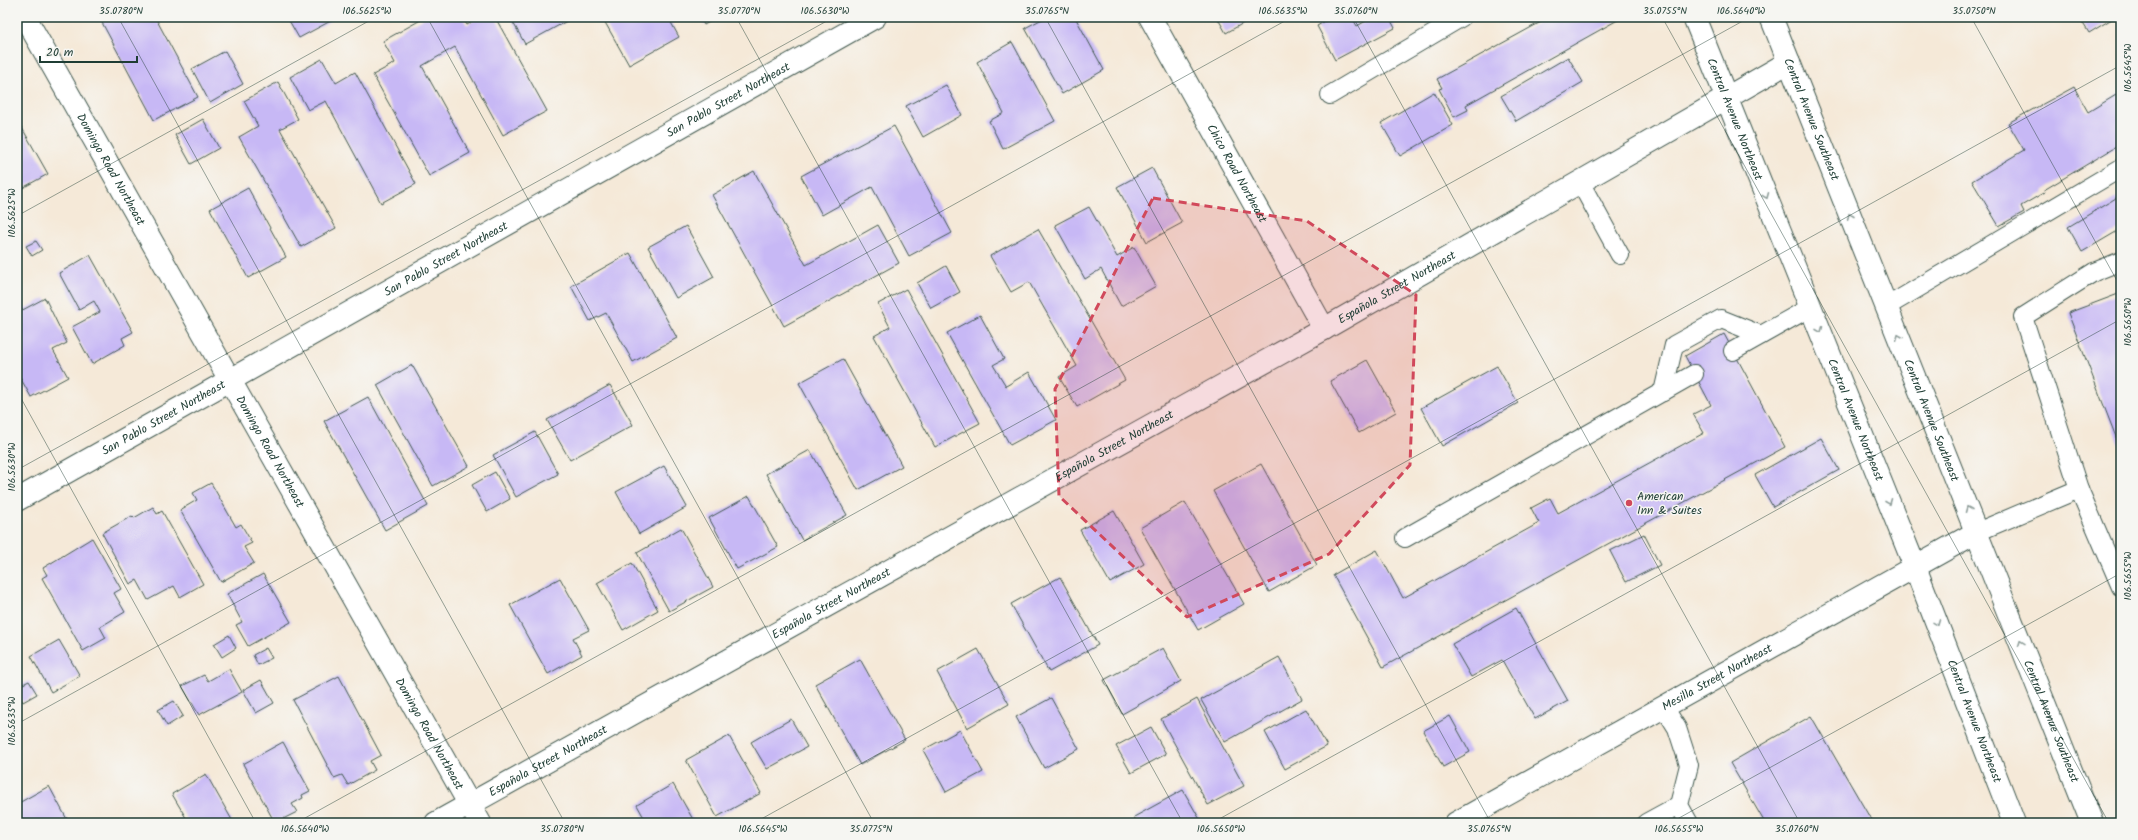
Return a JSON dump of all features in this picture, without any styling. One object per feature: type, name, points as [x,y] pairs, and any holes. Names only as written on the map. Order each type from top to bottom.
[{"type":"street","name":"Domingo Road Northeast","points":[[25,17],[475,814]]},
{"type":"street","name":"San Pablo Street Northeast","points":[[17,500],[875,17]]},
{"type":"street","name":"Chico Road Northeast","points":[[1150,17],[1324,329]]},
{"type":"street","name":"Central Avenue Northeast","points":[[1694,17],[1916,568],[2014,823]]},
{"type":"street","name":"Central Avenue Southeast","points":[[1771,17],[2092,823]]},
{"type":"street","name":"Española Street Northeast","points":[[436,823],[475,814],[1789,62]]},
{"type":"street","name":"Mesilla Street Northeast","points":[[1456,823],[1916,568],[1977,532]]},
{"type":"lane","points":[[1330,95],[1462,17]]},
{"type":"lane","points":[[1886,307],[2121,168]]},
{"type":"lane","points":[[1580,182],[1620,255]]},
{"type":"lane","points":[[2121,261],[2094,272],[2024,317],[2079,489],[2121,587]]},
{"type":"lane","points":[[1733,351],[1811,307]]},
{"type":"lane","points":[[1663,392],[1674,345],[1721,319],[1761,335]]},
{"type":"lane","points":[[1405,538],[1694,374]]},
{"type":"lane","points":[[1977,532],[2079,489]]},
{"type":"lane","points":[[1664,707],[1677,728],[1689,765],[1679,805],[1689,823]]},
{"type":"lane","points":[[1646,823],[1679,805]]},
{"type":"highlighted area","points":[[1153,198],[1307,221],[1416,295],[1410,465],[1329,554],[1187,617],[1059,496],[1055,389]]},
{"type":"building","points":[[99,17],[155,17],[198,97],[154,120]]},
{"type":"building","points":[[287,17],[338,17],[299,38]]},
{"type":"building","points":[[426,17],[462,17],[467,25],[480,17],[495,17],[547,111],[503,135],[455,47],[422,66],[470,153],[429,176],[373,75],[395,63],[383,41]]},
{"type":"building","points":[[510,17],[574,17],[525,44]]},
{"type":"building","points":[[602,17],[668,17],[679,37],[629,65]]},
{"type":"building","points":[[700,17],[718,17],[704,25]]},
{"type":"building","points":[[1046,17],[1075,17],[1104,70],[1062,94],[1025,28]]},
{"type":"building","points":[[1217,17],[1254,17],[1226,33]]},
{"type":"building","points":[[1332,17],[1352,17],[1357,26],[1373,17],[1389,17],[1395,28],[1335,60],[1317,26]]},
{"type":"building","points":[[1550,17],[1623,17],[1466,105],[1468,110],[1454,117],[1439,89],[1442,88],[1437,79]]},
{"type":"building","points":[[2079,17],[2115,17],[2089,33]]},
{"type":"building","points":[[1012,42],[1055,121],[1003,149],[989,121],[1004,113],[977,62]]},
{"type":"building","points":[[225,51],[243,84],[210,103],[192,69]]},
{"type":"building","points":[[1568,57],[1583,82],[1516,121],[1501,96]]},
{"type":"building","points":[[322,59],[336,83],[355,72],[416,184],[381,203],[326,101],[308,110],[290,77]]},
{"type":"building","points":[[278,82],[298,119],[280,129],[336,228],[301,247],[239,137],[258,126],[244,101]]},
{"type":"building","points":[[946,85],[962,115],[923,137],[906,106]]},
{"type":"building","points":[[2074,87],[2088,112],[2121,92],[2121,144],[2044,190],[2045,192],[2021,206],[2024,212],[1999,226],[1972,181],[2024,150],[2008,123]]},
{"type":"building","points":[[1434,92],[1453,125],[1400,156],[1381,123]]},
{"type":"building","points":[[17,119],[48,174],[17,191]]},
{"type":"building","points":[[203,119],[219,148],[191,164],[175,135]]},
{"type":"building","points":[[894,126],[952,233],[909,256],[872,187],[822,215],[801,176]]},
{"type":"building","points":[[1152,168],[1182,223],[1147,242],[1117,187]]},
{"type":"building","points":[[754,171],[806,265],[878,225],[899,263],[784,326],[712,195]]},
{"type":"building","points":[[248,188],[286,257],[248,278],[210,209]]},
{"type":"building","points":[[2121,195],[2121,229],[2082,252],[2068,227]]},
{"type":"building","points":[[1089,207],[1117,257],[1134,247],[1156,286],[1121,306],[1101,269],[1085,279],[1055,225]]},
{"type":"building","points":[[686,226],[714,277],[676,298],[648,247]]},
{"type":"building","points":[[1038,229],[1125,380],[1077,407],[1059,377],[1077,366],[1029,282],[1011,292],[990,256]]},
{"type":"building","points":[[36,241],[42,250],[32,256],[26,246]]},
{"type":"building","points":[[630,253],[677,338],[633,362],[606,313],[590,321],[571,286]]},
{"type":"building","points":[[90,255],[133,332],[122,338],[125,345],[92,364],[72,327],[100,312],[94,301],[79,310],[59,273]]},
{"type":"building","points":[[946,266],[960,292],[931,308],[917,283]]},
{"type":"building","points":[[906,289],[980,423],[935,447],[874,336],[890,327],[878,304]]},
{"type":"building","points":[[2121,293],[2121,450],[2068,313]]},
{"type":"building","points":[[45,298],[67,343],[53,350],[68,377],[31,397],[17,372],[17,313]]},
{"type":"building","points":[[980,315],[1004,359],[993,365],[1006,386],[1029,372],[1056,420],[1010,445],[947,333]]},
{"type":"building","name":"American Inn & Suites","points":[[1724,334],[1785,447],[1383,667],[1333,575],[1377,550],[1403,598],[1539,523],[1531,508],[1550,498],[1558,513],[1704,433],[1693,414],[1711,405],[1685,356]]},
{"type":"building","points":[[843,359],[902,466],[858,490],[799,383]]},
{"type":"building","points":[[1367,360],[1396,412],[1359,433],[1330,381]]},
{"type":"building","points":[[412,365],[469,466],[433,486],[377,385]]},
{"type":"building","points":[[1497,366],[1518,403],[1442,446],[1421,408]]},
{"type":"building","points":[[610,385],[633,425],[570,460],[547,420]]},
{"type":"building","points":[[368,397],[428,506],[385,530],[324,421]]},
{"type":"building","points":[[535,432],[558,474],[516,497],[493,455]]},
{"type":"building","points":[[1821,438],[1839,470],[1773,507],[1755,475]]},
{"type":"building","points":[[810,450],[847,515],[802,540],[766,474]]},
{"type":"building","points":[[1261,464],[1317,565],[1269,592],[1213,491]]},
{"type":"building","points":[[664,466],[687,507],[639,534],[616,492]]},
{"type":"building","points":[[495,472],[510,499],[487,512],[472,485]]},
{"type":"building","points":[[211,483],[236,527],[241,524],[252,543],[244,547],[254,563],[221,582],[180,510],[197,500],[193,493]]},
{"type":"building","points":[[749,496],[778,547],[737,569],[709,518]]},
{"type":"building","points":[[1185,502],[1244,604],[1198,630],[1140,528]]},
{"type":"building","points":[[153,507],[157,514],[162,511],[203,584],[180,597],[174,586],[148,600],[137,580],[130,584],[102,533],[132,516],[134,518]]},
{"type":"building","points":[[1114,511],[1144,564],[1110,583],[1080,530]]},
{"type":"building","points":[[681,528],[713,587],[669,611],[637,553]]},
{"type":"building","points":[[1644,534],[1660,565],[1626,582],[1610,551]]},
{"type":"building","points":[[92,538],[121,589],[114,593],[125,612],[100,627],[106,638],[83,651],[42,578],[47,575],[43,568]]},
{"type":"building","points":[[632,563],[658,610],[623,630],[597,583]]},
{"type":"building","points":[[263,574],[291,622],[248,646],[236,625],[242,622],[227,594]]},
{"type":"building","points":[[1060,577],[1098,645],[1049,672],[1011,604]]},
{"type":"building","points":[[560,578],[589,630],[573,638],[582,655],[548,674],[510,605]]},
{"type":"building","points":[[1516,608],[1568,701],[1535,719],[1502,660],[1471,677],[1452,644]]},
{"type":"building","points":[[229,635],[236,648],[222,657],[214,644]]},
{"type":"building","points":[[59,640],[80,676],[51,692],[31,656]]},
{"type":"building","points":[[266,648],[272,658],[258,665],[253,655]]},
{"type":"building","points":[[1163,648],[1181,681],[1122,714],[1104,680]]},
{"type":"building","points":[[978,649],[1009,704],[967,728],[937,672]]},
{"type":"building","points":[[1279,657],[1302,699],[1225,742],[1201,700]]},
{"type":"building","points":[[860,659],[905,740],[860,765],[815,684]]},
{"type":"building","points":[[229,669],[242,692],[199,715],[182,686],[204,675],[208,681]]},
{"type":"building","points":[[339,676],[381,755],[370,761],[375,770],[348,785],[342,775],[334,778],[293,700]]},
{"type":"building","points":[[261,680],[274,703],[256,713],[243,690]]},
{"type":"building","points":[[29,681],[37,694],[23,702],[17,692],[17,687]]},
{"type":"building","points":[[1051,698],[1079,749],[1044,768],[1016,717]]},
{"type":"building","points":[[1197,699],[1244,786],[1208,805],[1161,719]]},
{"type":"building","points":[[174,701],[183,716],[167,726],[158,710]]},
{"type":"building","points":[[1306,709],[1327,746],[1285,769],[1265,732]]},
{"type":"building","points":[[1450,716],[1470,752],[1443,767],[1423,731]]},
{"type":"building","points":[[1811,716],[1873,823],[1765,823],[1730,763]]},
{"type":"building","points":[[791,719],[807,747],[767,769],[751,742]]},
{"type":"building","points":[[1151,727],[1166,754],[1131,773],[1116,746]]},
{"type":"building","points":[[960,730],[983,772],[946,792],[923,750]]},
{"type":"building","points":[[729,736],[761,793],[717,817],[686,760]]},
{"type":"building","points":[[283,742],[310,791],[302,795],[303,798],[292,804],[297,812],[275,823],[243,764]]},
{"type":"building","points":[[206,774],[232,820],[230,821],[231,823],[189,823],[172,794]]},
{"type":"building","points":[[673,784],[695,823],[647,823],[637,805]]},
{"type":"building","points":[[49,786],[69,823],[17,823],[17,804]]},
{"type":"building","points":[[1183,790],[1202,823],[1137,823],[1134,817]]},
{"type":"place","name":"American Inn & Suites","points":[[1629,503]]}]
